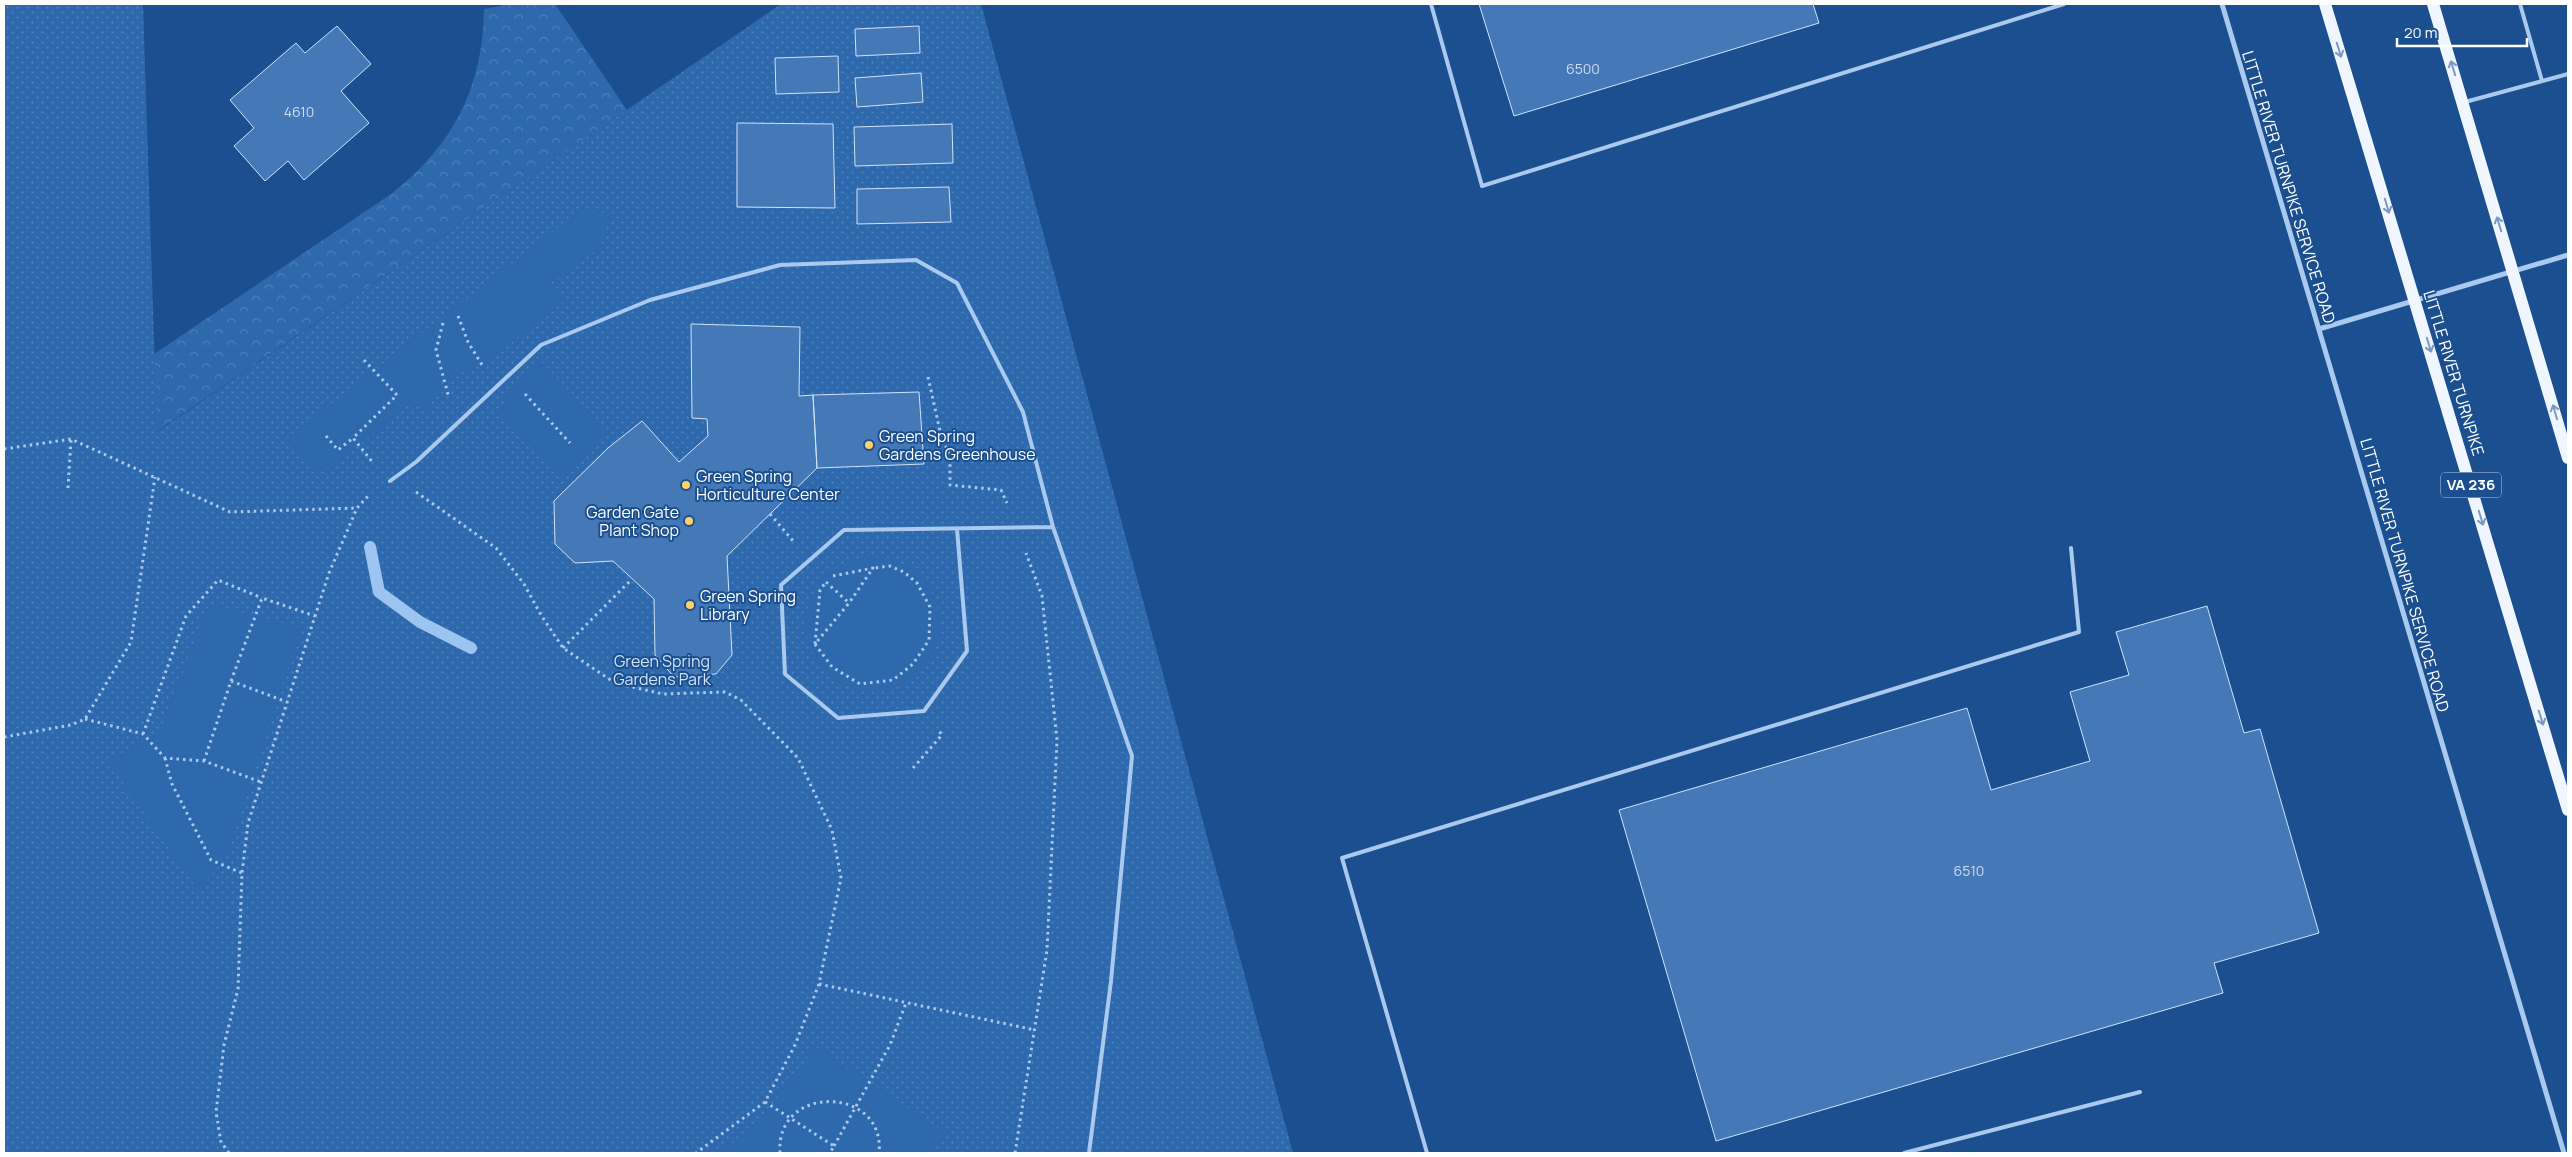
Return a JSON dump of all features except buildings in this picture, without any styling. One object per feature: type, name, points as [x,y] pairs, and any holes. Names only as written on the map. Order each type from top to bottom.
[{"type":"main road","name":"LITTLE RIVER TURNPIKE","points":[[2325,4],[2568,810]]},
{"type":"main road","points":[[2433,4],[2568,458]]},
{"type":"street","name":"LITTLE RIVER TURNPIKE SERVICE ROAD","points":[[2222,4],[2564,1153]]},
{"type":"street","points":[[2319,329],[2568,255]]},
{"type":"lane","points":[[1431,4],[1482,186],[2064,4]]},
{"type":"lane","points":[[2520,4],[2542,81]]},
{"type":"lane","points":[[2463,102],[2568,74]]},
{"type":"lane","points":[[390,480],[416,462],[540,345],[650,300],[780,265],[916,260],[957,283],[1022,412],[1053,527],[1132,756],[1111,981],[1089,1153]]},
{"type":"lane","points":[[957,528],[967,651],[924,711],[838,718],[785,674],[781,585],[844,530],[957,528],[1017,528],[1053,527]]},
{"type":"lane","points":[[1427,1153],[1342,858],[2079,632],[2071,548]]},
{"type":"lane","points":[[1904,1153],[2140,1092]]},
{"type":"path","points":[[458,316],[468,342],[495,387]]},
{"type":"path","points":[[443,323],[436,350],[456,426]]},
{"type":"path","points":[[326,436],[338,450],[397,395],[364,360]]},
{"type":"path","points":[[507,375],[570,443]]},
{"type":"path","points":[[928,377],[942,440],[950,454],[950,485],[1001,490],[1042,596],[1057,740],[1047,950],[1015,1153]]},
{"type":"path","points":[[353,438],[376,468],[390,480],[413,490],[435,504],[496,548],[524,584],[540,615],[563,648],[615,683],[663,694],[725,692],[741,700],[798,758],[832,830],[841,878],[819,984],[795,1045],[765,1102],[696,1153]]},
{"type":"path","points":[[4,449],[71,439],[230,512],[357,508]]},
{"type":"path","points":[[68,488],[71,439]]},
{"type":"path","points":[[4,738],[71,725],[85,719],[131,642],[155,477]]},
{"type":"path","points":[[229,1153],[221,1142],[216,1112],[224,1045],[238,989],[242,873],[248,823],[329,572],[357,508],[378,486],[390,480]]},
{"type":"path","points":[[770,514],[790,537]]},
{"type":"path","points":[[835,574],[890,566],[904,572],[916,583],[930,607],[929,640],[912,664],[893,680],[860,684],[832,668],[816,644],[820,590],[826,582],[849,603]]},
{"type":"path","points":[[816,644],[849,603],[873,568]]},
{"type":"path","points":[[563,648],[632,579]]},
{"type":"path","points":[[143,734],[186,616],[218,580],[262,598],[315,616]]},
{"type":"path","points":[[204,761],[231,680],[262,598]]},
{"type":"path","points":[[231,680],[287,702]]},
{"type":"path","points":[[913,768],[942,735],[924,711]]},
{"type":"path","points":[[85,719],[143,734],[165,758],[172,784],[211,860],[242,873]]},
{"type":"path","points":[[165,758],[204,761],[261,782]]},
{"type":"path","points":[[819,984],[1035,1030]]},
{"type":"path","points":[[830,1153],[890,1045],[906,1003]]},
{"type":"path","points":[[780,1153],[783,1130],[789,1119],[805,1106],[821,1100],[855,1106],[868,1118],[877,1133],[879,1153]]},
{"type":"path","points":[[765,1102],[834,1146]]},
{"type":"green space","name":"Green Spring Gardens Park","points":[[4,4],[143,4],[157,432],[781,4],[981,4],[1293,1153],[4,1153]]},
{"type":"green space","points":[[512,4],[555,4],[627,110],[156,432],[154,354],[391,194],[413,175],[432,156],[460,113],[478,64],[484,9]]},
{"type":"green space","points":[[579,211],[612,213],[599,248],[550,283],[565,301],[477,366],[442,381],[427,410],[407,403],[349,454],[321,472],[285,440]]},
{"type":"green space","points":[[542,362],[606,430],[562,476],[500,416],[510,390],[520,379]]},
{"type":"green space","points":[[873,557],[899,562],[920,577],[935,598],[940,624],[935,650],[920,671],[899,686],[873,691],[847,686],[826,671],[811,650],[806,624],[811,598],[826,577],[847,562]]},
{"type":"green space","points":[[209,604],[301,628],[225,858],[198,890],[108,761],[159,733]]},
{"type":"green space","points":[[816,1047],[946,1133],[931,1153],[720,1153],[760,1121]]},
{"type":"waterway","points":[[370,547],[379,592],[420,622],[471,648]]},
{"type":"place","name":"Green Spring Gardens Greenhouse","points":[[869,445]]},
{"type":"place","name":"Green Spring Horticulture Center","points":[[686,485]]},
{"type":"place","name":"Garden Gate Plant Shop","points":[[689,521]]},
{"type":"place","name":"Green Spring Library","points":[[690,605]]}]
